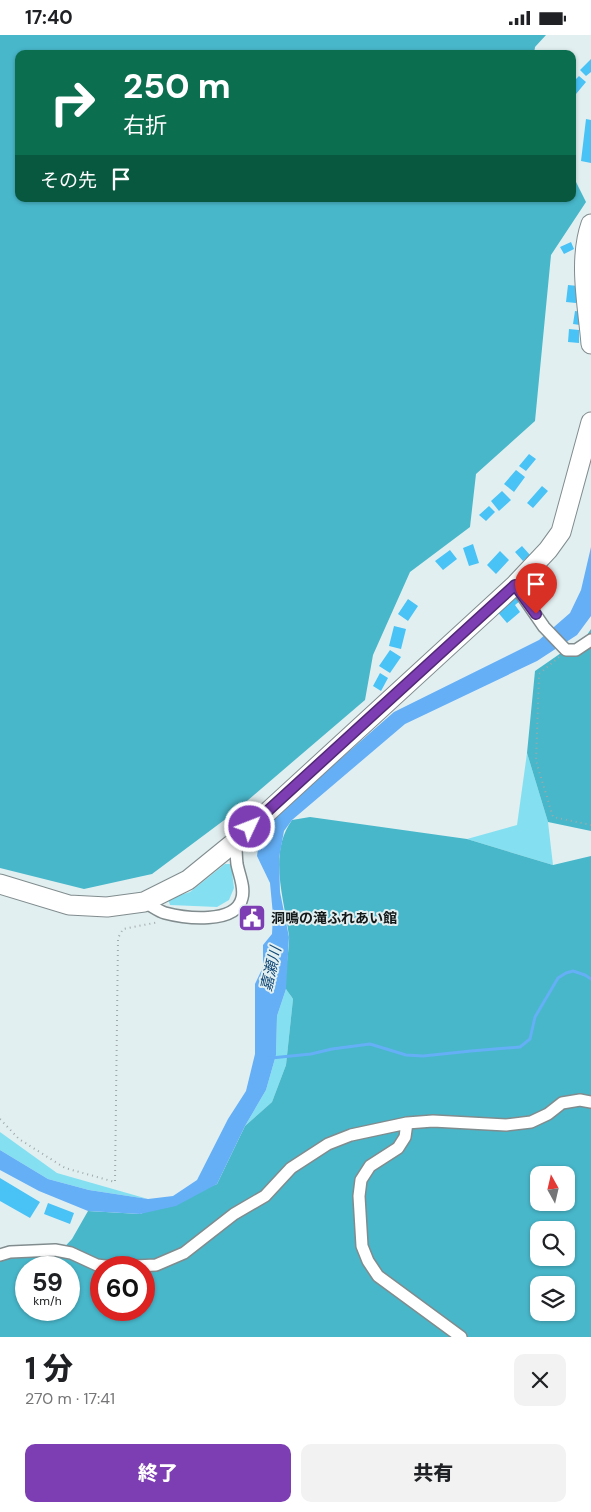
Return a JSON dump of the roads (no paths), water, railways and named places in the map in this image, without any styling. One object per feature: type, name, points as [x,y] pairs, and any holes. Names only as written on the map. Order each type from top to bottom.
[{"type":"main road","points":[[591,224],[585,243],[584,258],[591,344]]},
{"type":"main road","points":[[0,884],[69,905],[107,907],[144,902],[188,880],[236,841],[515,585],[548,550],[561,532],[591,422]]},
{"type":"street","points":[[515,585],[544,627],[566,650],[576,649],[591,639]]},
{"type":"street","points":[[144,902],[164,913],[201,918],[217,918],[233,911],[242,900],[243,887],[237,862],[236,841]]},
{"type":"street","points":[[0,1255],[10,1252],[55,1250],[71,1253],[97,1265],[112,1267],[156,1265],[184,1253],[234,1214],[265,1196],[291,1168],[328,1144],[351,1135],[407,1123],[433,1121],[506,1125],[531,1122],[548,1114],[562,1103],[580,1100],[591,1102]]},
{"type":"street","points":[[407,1123],[405,1137],[398,1148],[370,1166],[361,1179],[359,1195],[362,1247],[378,1277],[461,1337]]},
{"type":"water","name":"嘉瀬川","points":[[591,547],[591,616],[577,635],[537,661],[405,724],[292,820],[284,831],[279,858],[280,892],[289,937],[286,989],[277,1016],[276,1055],[266,1090],[245,1126],[217,1184],[176,1206],[140,1214],[88,1211],[39,1191],[0,1170],[0,1150],[48,1179],[89,1190],[148,1199],[173,1196],[197,1180],[228,1119],[246,1091],[255,1054],[255,984],[263,967],[263,945],[272,934],[273,915],[270,883],[257,856],[259,841],[270,832],[274,817],[394,712],[539,640],[570,613],[581,590]]},
{"type":"waterway","points":[[271,1058],[311,1054],[370,1044],[406,1055],[423,1056],[520,1047],[530,1039],[535,1017],[558,978],[573,971],[591,979]]},
{"type":"place","name":"洞鳴の滝ふれあい館","points":[[252,918]]}]
